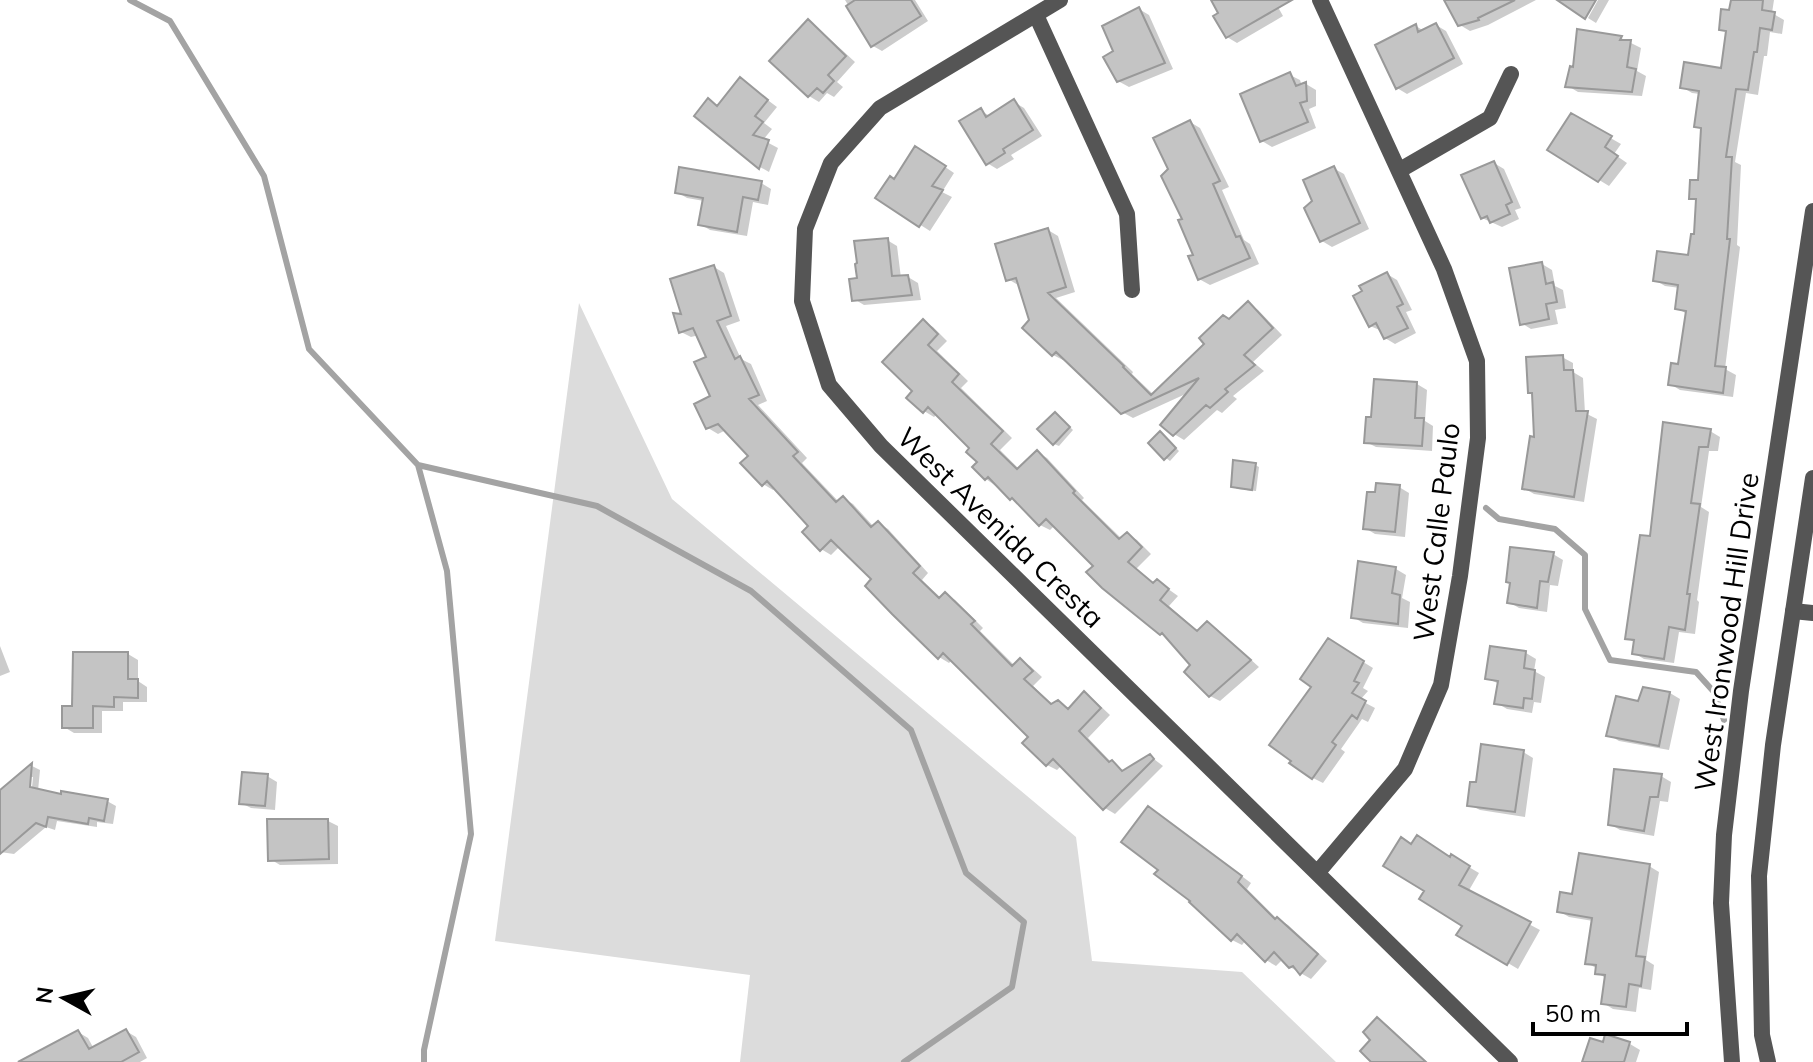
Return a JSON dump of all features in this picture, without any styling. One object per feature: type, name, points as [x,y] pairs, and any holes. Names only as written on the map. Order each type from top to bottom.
[{"type":"street","name":"West Avenida Cresta","points":[[1060,0],[880,108],[831,163],[805,229],[802,301],[829,385],[881,446],[1510,1062]]},
{"type":"street","name":"West Calle Paulo","points":[[1318,872],[1405,769],[1441,685],[1460,576],[1478,438],[1477,361],[1441,259],[1320,0]]},
{"type":"street","points":[[1036,15],[1127,214],[1132,290]]},
{"type":"street","points":[[1400,170],[1490,118],[1511,74]]},
{"type":"street","name":"West Ironwood Hill Drive","points":[[1732,1062],[1721,903],[1724,835],[1741,691],[1813,211]]},
{"type":"street","points":[[1768,1062],[1762,1035],[1759,876],[1773,745],[1813,478]]},
{"type":"street","points":[[1793,611],[1813,613]]},
{"type":"shaded area","points":[[579,303],[672,499],[1076,837],[1092,961],[1242,972],[1336,1062],[740,1062],[750,975],[495,941]]},
{"type":"building","points":[[855,0],[911,0],[921,16],[871,47],[846,6]]},
{"type":"building","points":[[1211,0],[1292,0],[1226,38],[1213,16],[1218,13]]},
{"type":"building","points":[[1444,0],[1515,0],[1479,20],[1458,26]]},
{"type":"building","points":[[1557,0],[1596,0],[1585,19]]},
{"type":"building","points":[[1731,0],[1763,0],[1762,10],[1775,12],[1772,30],[1760,28],[1748,90],[1736,89],[1726,157],[1732,157],[1727,239],[1730,239],[1715,366],[1726,367],[1723,393],[1668,385],[1671,363],[1678,364],[1686,311],[1675,309],[1678,285],[1653,281],[1657,251],[1688,255],[1691,234],[1694,234],[1696,199],[1689,199],[1690,180],[1698,180],[1701,128],[1694,127],[1699,91],[1680,88],[1684,62],[1721,68],[1726,31],[1719,30],[1721,9],[1729,10]]},
{"type":"building","points":[[1139,7],[1165,63],[1117,82],[1103,57],[1113,51],[1102,26]]},
{"type":"building","points":[[808,19],[846,56],[828,75],[834,81],[823,93],[817,88],[808,97],[769,61]]},
{"type":"building","points":[[1436,23],[1454,58],[1396,89],[1375,45],[1416,24],[1418,32]]},
{"type":"building","points":[[1577,29],[1631,40],[1627,67],[1636,69],[1632,92],[1565,87],[1570,66],[1573,67]]},
{"type":"building","points":[[1290,72],[1296,86],[1306,82],[1307,101],[1300,103],[1308,122],[1260,142],[1240,94]]},
{"type":"building","points":[[740,77],[768,100],[755,116],[763,122],[753,135],[769,140],[759,169],[694,116],[708,98],[717,106]]},
{"type":"building","points":[[1014,99],[1033,130],[1003,149],[1005,153],[986,165],[959,121],[981,108],[986,117]]},
{"type":"building","points":[[1571,113],[1612,136],[1605,147],[1618,156],[1598,182],[1547,150]]},
{"type":"building","points":[[1190,120],[1220,181],[1213,184],[1236,237],[1240,236],[1250,258],[1198,280],[1188,256],[1193,255],[1178,220],[1182,219],[1161,176],[1168,169],[1153,138]]},
{"type":"building","points":[[915,146],[946,166],[932,186],[943,190],[919,227],[875,198],[890,176],[894,179]]},
{"type":"building","points":[[1494,161],[1512,202],[1506,205],[1510,214],[1490,223],[1487,216],[1481,219],[1461,175]]},
{"type":"building","points":[[1334,166],[1360,223],[1320,242],[1304,208],[1312,201],[1303,180]]},
{"type":"building","points":[[679,167],[762,181],[758,200],[743,197],[737,232],[698,225],[703,198],[675,193]]},
{"type":"building","points":[[1048,228],[1066,287],[1048,293],[1151,395],[1204,344],[1199,338],[1223,315],[1229,319],[1248,301],[1273,328],[1244,355],[1255,365],[1225,389],[1228,392],[1210,408],[1206,405],[1173,436],[1160,425],[1199,378],[1121,414],[1056,352],[1052,356],[1022,328],[1029,320],[1016,278],[1006,281],[995,244]]},
{"type":"building","points":[[888,238],[892,276],[908,275],[912,295],[852,301],[849,279],[857,278],[854,241]]},
{"type":"building","points":[[1542,262],[1546,284],[1553,282],[1557,302],[1546,304],[1549,319],[1520,325],[1509,268]]},
{"type":"building","points":[[714,265],[731,316],[717,321],[735,359],[740,356],[759,395],[749,399],[798,452],[793,456],[836,502],[843,496],[871,527],[878,521],[920,566],[913,573],[939,598],[945,592],[975,621],[971,624],[1012,666],[1020,658],[1033,671],[1024,679],[1051,704],[1058,700],[1068,709],[1084,691],[1101,708],[1079,731],[1109,762],[1112,760],[1122,771],[1150,754],[1154,759],[1103,810],[1053,759],[1046,766],[1022,743],[1028,737],[943,653],[938,659],[892,614],[865,586],[871,579],[831,540],[820,551],[802,532],[808,526],[767,481],[762,486],[740,463],[748,456],[718,424],[706,429],[694,404],[710,396],[694,362],[706,357],[693,328],[679,333],[673,313],[681,314],[670,279]]},
{"type":"building","points":[[1387,272],[1403,304],[1397,307],[1408,328],[1384,339],[1376,323],[1369,327],[1353,296],[1362,291],[1359,286]]},
{"type":"building","points":[[923,319],[938,334],[928,345],[959,374],[952,382],[1003,431],[991,444],[1017,469],[1037,450],[1075,491],[1073,493],[1119,539],[1127,532],[1142,547],[1128,562],[1153,583],[1157,579],[1169,589],[1160,600],[1197,631],[1207,621],[1251,660],[1209,697],[1184,672],[1190,665],[1162,633],[1160,635],[1102,588],[1086,572],[1093,566],[1046,519],[1039,526],[988,477],[985,480],[972,467],[977,462],[966,452],[969,448],[928,407],[923,413],[906,398],[912,391],[882,362]]},
{"type":"building","points":[[1563,355],[1564,370],[1573,370],[1576,411],[1588,411],[1574,497],[1522,489],[1530,436],[1534,437],[1526,357]]},
{"type":"building","points":[[1374,379],[1417,382],[1415,418],[1424,418],[1422,446],[1364,443],[1366,417],[1371,417]]},
{"type":"building","points":[[1055,412],[1070,427],[1053,445],[1037,429]]},
{"type":"building","points":[[1663,422],[1711,429],[1708,447],[1699,447],[1691,503],[1700,504],[1685,630],[1669,627],[1664,659],[1632,654],[1634,640],[1625,639],[1640,535],[1650,536]]},
{"type":"building","points":[[1160,431],[1176,448],[1164,460],[1148,443]]},
{"type":"building","points":[[1233,460],[1256,463],[1252,490],[1231,487]]},
{"type":"building","points":[[1376,483],[1400,485],[1395,532],[1363,529],[1367,492],[1375,492]]},
{"type":"building","points":[[1510,547],[1554,552],[1548,582],[1540,581],[1537,608],[1507,603]]},
{"type":"building","points":[[1358,561],[1396,567],[1392,593],[1400,595],[1398,624],[1351,618]]},
{"type":"building","points":[[1328,638],[1364,661],[1354,681],[1359,683],[1352,693],[1366,701],[1357,719],[1352,715],[1332,742],[1336,745],[1312,779],[1269,745],[1311,687],[1300,679]]},
{"type":"building","points":[[1490,646],[1526,651],[1524,668],[1535,670],[1532,699],[1524,698],[1523,708],[1494,704],[1498,681],[1485,679]]},
{"type":"building","points":[[73,652],[128,652],[128,679],[138,679],[138,698],[114,697],[114,707],[93,706],[93,728],[62,728],[62,706],[72,706]]},
{"type":"building","points":[[1643,687],[1670,692],[1659,746],[1606,736],[1616,696],[1638,701]]},
{"type":"building","points":[[1481,744],[1524,750],[1515,812],[1467,806],[1470,782],[1476,782]]},
{"type":"building","points":[[32,763],[30,787],[108,799],[104,821],[89,818],[88,824],[48,817],[46,827],[36,823],[0,854],[0,790]]},
{"type":"building","points":[[1614,769],[1662,774],[1658,797],[1650,797],[1644,831],[1608,825]]},
{"type":"building","points":[[242,772],[268,774],[265,806],[239,804]]},
{"type":"building","points":[[1148,806],[1242,876],[1238,882],[1275,919],[1277,917],[1318,954],[1300,975],[1274,952],[1265,962],[1237,934],[1231,941],[1190,901],[1154,874],[1158,870],[1121,842]]},
{"type":"building","points":[[267,819],[328,819],[329,859],[268,861]]},
{"type":"building","points":[[1417,835],[1470,866],[1459,885],[1531,922],[1507,965],[1456,935],[1462,926],[1419,899],[1424,891],[1383,866],[1401,837],[1411,844]]},
{"type":"building","points":[[1579,853],[1650,864],[1636,956],[1645,957],[1641,986],[1629,984],[1626,1007],[1601,1004],[1605,975],[1595,974],[1596,965],[1585,964],[1592,918],[1557,912],[1560,892],[1572,894]]},
{"type":"building","points":[[1377,1017],[1426,1062],[1371,1062],[1360,1051],[1370,1040],[1363,1032]]},
{"type":"building","points":[[126,1029],[139,1052],[121,1062],[18,1062],[78,1030],[89,1049]]},
{"type":"building","points":[[1605,1034],[1630,1042],[1624,1062],[1582,1062],[1590,1038],[1603,1042]]},
{"type":"waterway","points":[[130,0],[170,21],[264,176],[309,349],[418,465],[597,506],[751,591],[911,730],[966,873],[1024,922],[1012,987],[904,1062]]},
{"type":"waterway","points":[[418,465],[447,571],[471,834],[424,1050],[424,1062]]},
{"type":"waterway","points":[[1486,508],[1499,519],[1555,529],[1585,555],[1585,609],[1610,660],[1696,672],[1714,692],[1724,720]]}]
